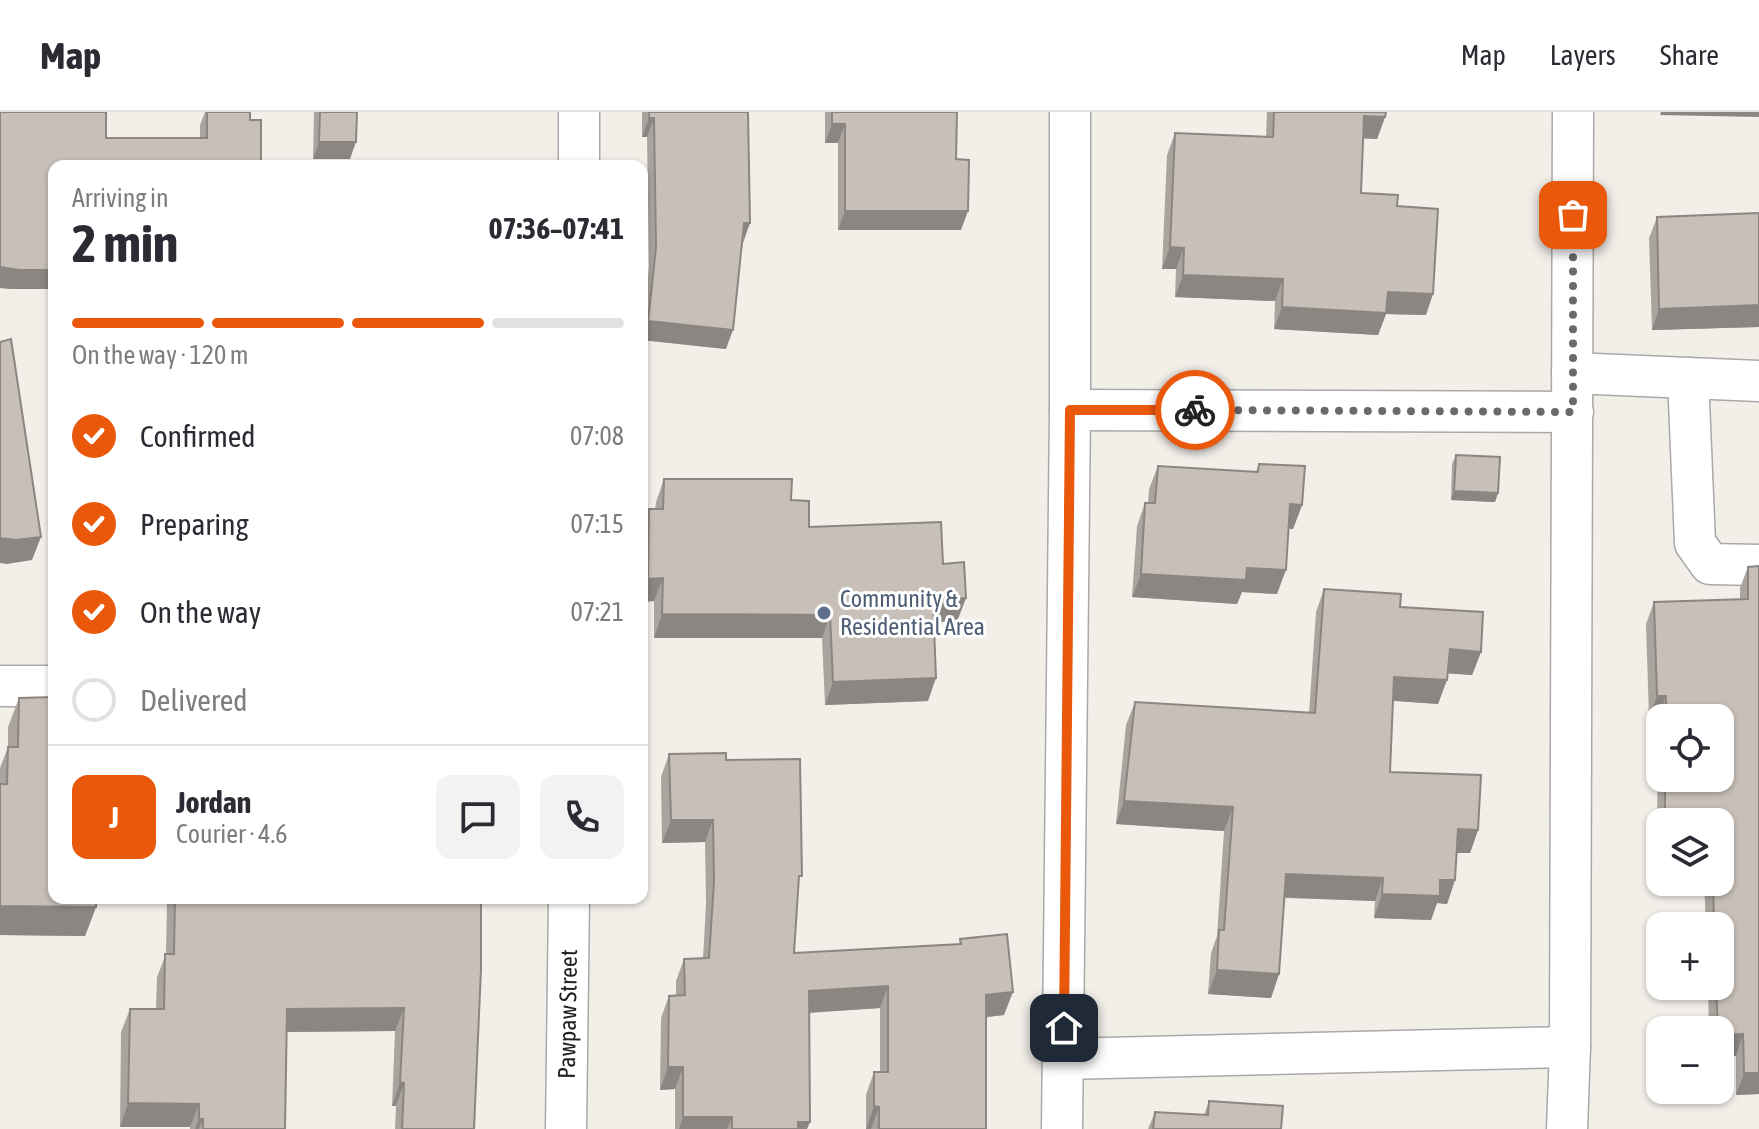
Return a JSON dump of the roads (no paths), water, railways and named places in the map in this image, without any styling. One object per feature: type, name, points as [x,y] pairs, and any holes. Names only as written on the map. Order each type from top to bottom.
[{"type":"street","points":[[579,112],[579,160]]},
{"type":"street","points":[[1062,1129],[1070,112]]},
{"type":"street","points":[[1567,1129],[1570,1047],[1573,112]]},
{"type":"street","points":[[1070,410],[1573,392],[1688,378],[1759,381]]},
{"type":"street","points":[[1688,378],[1695,543],[1710,564],[1759,565]]},
{"type":"street","points":[[0,686],[48,686]]},
{"type":"street","name":"Pawpaw Street","points":[[566,1129],[569,904]]},
{"type":"street","points":[[1064,1059],[1570,1047]]},
{"type":"place","name":"Community & Residential Area","points":[[824,613]]}]
